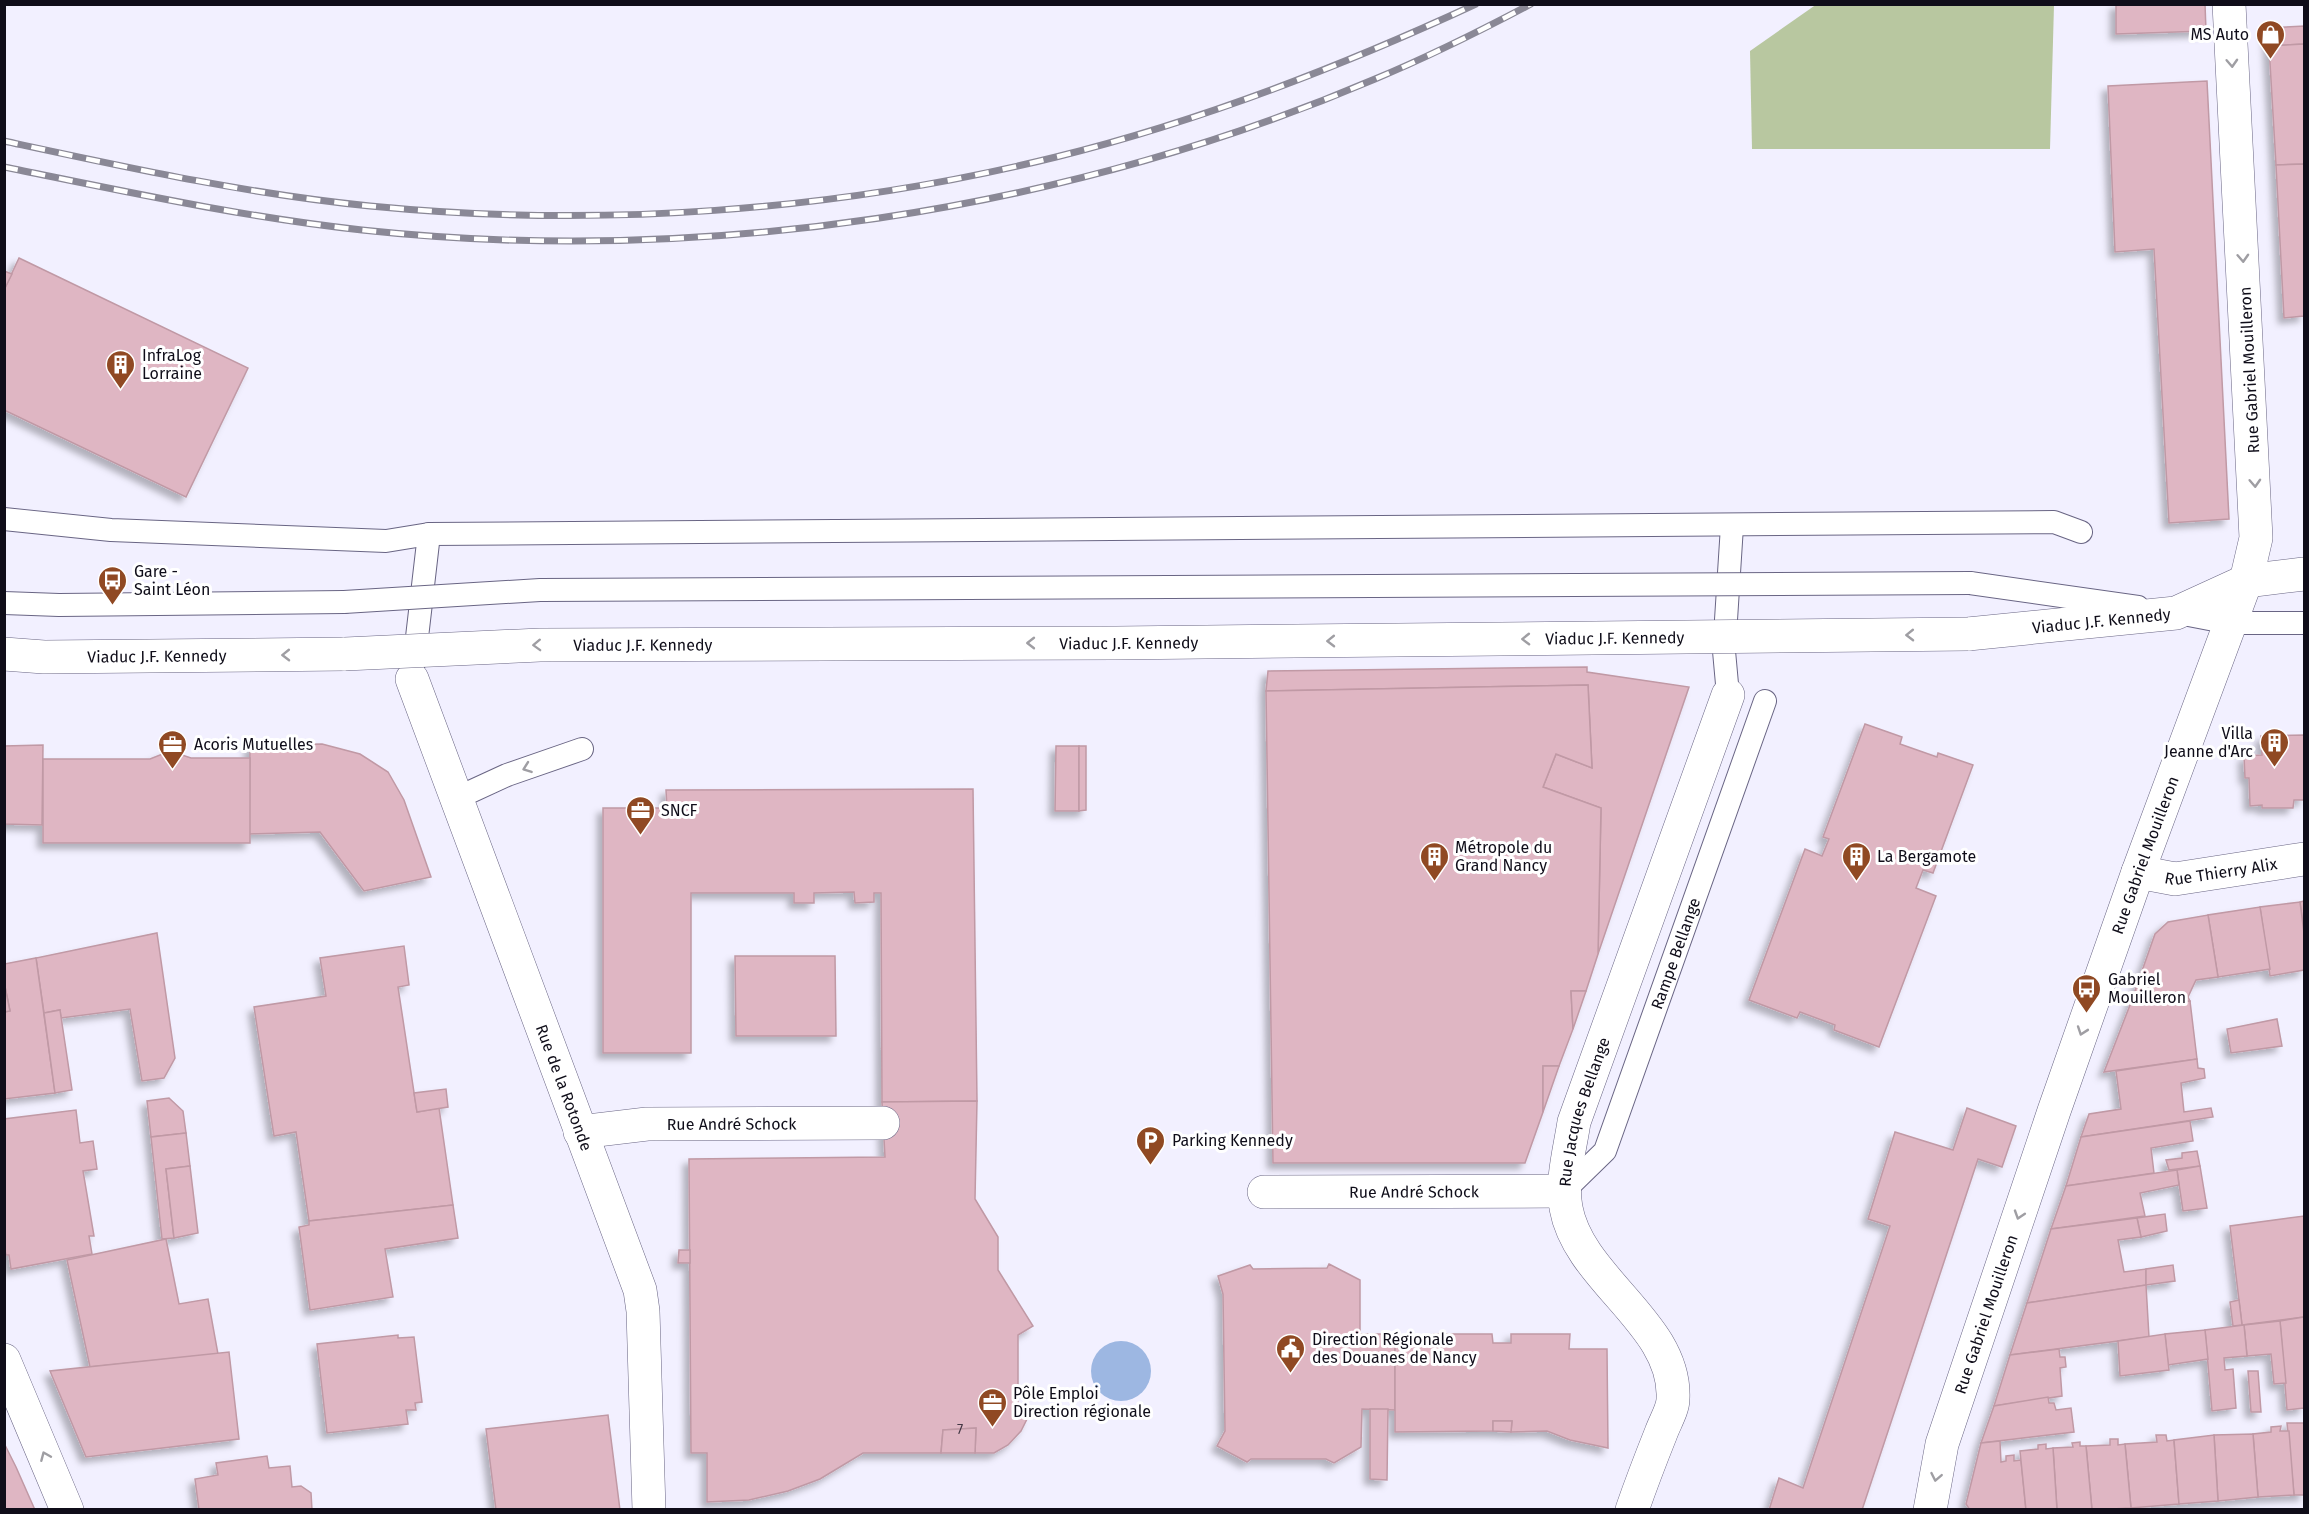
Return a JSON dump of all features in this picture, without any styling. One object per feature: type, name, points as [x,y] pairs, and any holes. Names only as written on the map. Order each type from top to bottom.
[{"type":"street","name":"Rue Gabriel Mouilleron","points":[[1930,1509],[1942,1444],[2138,872],[2246,581],[2257,522],[2229,4]]},
{"type":"street","name":"Viaduc J.F. Kennedy","points":[[4,654],[44,657],[345,654],[552,645],[1116,643],[1968,634],[2176,613],[2246,581],[2304,574]]},
{"type":"street","name":"Rue de la Rotonde","points":[[412,679],[640,1290],[643,1311],[649,1509]]},
{"type":"street","name":"Rue Jacques Bellange","points":[[1632,1509],[1674,1401],[1672,1379],[1662,1351],[1626,1302],[1586,1256],[1572,1229],[1564,1191],[1574,1122],[1728,695]]},
{"type":"street","name":"Rue Thierry Alix","points":[[2138,872],[2175,879],[2304,860]]},
{"type":"street","name":"Rue André Schock","points":[[580,1132],[646,1124],[883,1123]]},
{"type":"street","name":"Rue André Schock","points":[[1264,1192],[1564,1191]]},
{"type":"street","points":[[4,1360],[67,1509]]},
{"type":"lane","points":[[4,519],[111,530],[386,541],[429,534],[1732,526],[2064,516],[2081,532]]},
{"type":"lane","points":[[1728,695],[1725,651],[1732,526]]},
{"type":"lane","points":[[412,679],[429,534]]},
{"type":"lane","points":[[4,603],[59,605],[344,602],[540,590],[1970,583],[2230,623],[2304,623]]},
{"type":"lane","name":"Rampe Bellange","points":[[1564,1191],[1605,1151],[1765,702]]},
{"type":"lane","points":[[457,798],[507,775],[582,749]]},
{"type":"green space","points":[[1817,4],[2054,5],[2050,149],[1752,149],[1750,51]]},
{"type":"water","points":[[1121,1341],[1138,1346],[1146,1354],[1151,1371],[1146,1388],[1138,1396],[1121,1401],[1104,1396],[1096,1388],[1091,1371],[1096,1354],[1104,1346]]},
{"type":"building","points":[[2116,4],[2205,4],[2206,31],[2116,34]]},
{"type":"building","points":[[2304,26],[2304,44],[2269,46],[2269,28]]},
{"type":"building","points":[[2304,44],[2304,164],[2276,165],[2269,46]]},
{"type":"building","points":[[2207,81],[2229,519],[2169,523],[2154,249],[2115,252],[2108,86]]},
{"type":"building","points":[[2304,164],[2304,316],[2284,318],[2276,165]]},
{"type":"building","name":"InfraLog Lorraine","points":[[19,258],[248,368],[186,497],[4,410],[4,290]]},
{"type":"building","points":[[4,271],[12,274],[4,290]]},
{"type":"building","points":[[1587,667],[1587,672],[1689,687],[1598,954],[1601,808],[1543,787],[1556,754],[1592,768],[1588,685],[1266,691],[1268,671]]},
{"type":"building","name":"Métropole du Grand Nancy","points":[[1588,685],[1592,768],[1556,754],[1543,787],[1601,808],[1598,954],[1586,991],[1571,991],[1573,1029],[1559,1066],[1543,1066],[1543,1112],[1525,1163],[1273,1163],[1266,691]]},
{"type":"building","name":"La Bergamote","points":[[1865,724],[1902,737],[1900,744],[1937,757],[1938,753],[1973,765],[1933,873],[1923,870],[1916,888],[1936,896],[1879,1047],[1834,1030],[1835,1025],[1800,1012],[1797,1018],[1749,1000],[1805,849],[1822,856],[1829,839],[1823,837]]},
{"type":"building","name":"Villa Jeanne d'Arc","points":[[2304,735],[2304,800],[2294,800],[2293,808],[2250,806],[2249,778],[2245,778],[2244,756],[2262,755],[2261,736]]},
{"type":"building","points":[[322,744],[360,754],[388,772],[404,800],[431,877],[364,891],[320,832],[249,834],[250,745]]},
{"type":"building","points":[[43,745],[42,825],[4,824],[4,746]]},
{"type":"building","points":[[1056,746],[1079,746],[1079,811],[1055,811]]},
{"type":"building","points":[[1079,746],[1086,746],[1086,810],[1079,811]]},
{"type":"building","points":[[170,751],[191,758],[250,758],[250,843],[43,843],[43,759],[150,759]]},
{"type":"building","points":[[973,789],[977,1101],[882,1102],[881,893],[874,893],[874,902],[855,903],[854,892],[814,893],[814,903],[794,903],[794,893],[691,893],[691,1053],[603,1053],[603,808],[667,808],[666,790]]},
{"type":"building","points":[[2304,901],[2304,933],[2300,902]]},
{"type":"building","points":[[2300,902],[2304,933],[2304,970],[2270,976],[2260,907]]},
{"type":"building","points":[[2260,907],[2270,969],[2218,977],[2208,915]]},
{"type":"building","points":[[2208,915],[2218,977],[2196,980],[2188,997],[2190,1001],[2130,1005],[2155,934],[2168,922]]},
{"type":"building","points":[[157,933],[175,1058],[164,1078],[142,1081],[130,1009],[61,1018],[60,1010],[44,1013],[36,958]]},
{"type":"building","points":[[404,946],[409,985],[398,987],[417,1112],[439,1108],[453,1205],[309,1221],[296,1132],[274,1136],[254,1007],[326,996],[320,958]]},
{"type":"building","points":[[735,956],[835,956],[836,1036],[736,1036]]},
{"type":"building","points":[[36,958],[55,1093],[4,1099],[4,1012],[10,1011],[4,982],[4,964]]},
{"type":"building","points":[[4,982],[10,1011],[4,1012]]},
{"type":"building","points":[[1571,991],[1586,991],[1573,1029]]},
{"type":"building","points":[[2190,1001],[2197,1059],[2104,1072],[2130,1005]]},
{"type":"building","points":[[60,1010],[72,1090],[55,1093],[44,1013]]},
{"type":"building","points":[[2277,1019],[2282,1046],[2231,1053],[2227,1029]]},
{"type":"building","points":[[2197,1059],[2198,1068],[2204,1069],[2205,1078],[2181,1083],[2184,1112],[2211,1108],[2213,1117],[2081,1137],[2089,1114],[2121,1109],[2116,1071]]},
{"type":"building","points":[[1543,1066],[1559,1066],[1543,1112]]},
{"type":"building","points":[[446,1089],[448,1107],[417,1112],[414,1093]]},
{"type":"building","points":[[169,1098],[183,1111],[186,1133],[151,1137],[147,1101]]},
{"type":"building","points":[[977,1101],[975,1199],[998,1237],[998,1270],[1033,1326],[1018,1335],[1018,1411],[1028,1417],[1021,1431],[1008,1445],[994,1453],[975,1453],[976,1428],[943,1430],[941,1453],[863,1453],[820,1479],[788,1491],[749,1500],[707,1502],[707,1453],[691,1453],[689,1159],[885,1157],[882,1102]]},
{"type":"building","points":[[1967,1108],[2016,1126],[2002,1167],[1978,1159],[1862,1510],[1769,1510],[1779,1478],[1803,1488],[1890,1226],[1868,1219],[1895,1132],[1953,1150]]},
{"type":"building","points":[[76,1110],[80,1143],[93,1141],[97,1169],[83,1171],[94,1236],[89,1236],[92,1254],[11,1269],[9,1255],[6,1255],[4,1247],[4,1119]]},
{"type":"building","points":[[2190,1121],[2193,1141],[2151,1148],[2154,1173],[2066,1186],[2081,1137]]},
{"type":"building","points":[[186,1133],[190,1166],[166,1169],[174,1238],[162,1239],[151,1137]]},
{"type":"building","points":[[2197,1151],[2200,1166],[2169,1170],[2166,1160],[2182,1158],[2182,1153]]},
{"type":"building","points":[[190,1166],[198,1233],[174,1238],[166,1169]]},
{"type":"building","points":[[2200,1166],[2207,1208],[2183,1211],[2177,1170]]},
{"type":"building","points":[[2177,1170],[2179,1185],[2140,1193],[2145,1216],[2051,1229],[2066,1186]]},
{"type":"building","points":[[453,1205],[458,1238],[385,1249],[393,1297],[310,1310],[299,1227],[309,1225],[309,1221]]},
{"type":"building","points":[[2165,1214],[2167,1231],[2141,1237],[2137,1218]]},
{"type":"building","points":[[2304,1216],[2304,1317],[2242,1325],[2230,1226]]},
{"type":"building","points":[[2137,1218],[2141,1237],[2118,1240],[2124,1272],[2146,1269],[2146,1285],[2027,1303],[2051,1229]]},
{"type":"building","points":[[166,1239],[179,1304],[208,1299],[218,1354],[90,1367],[67,1260]]},
{"type":"building","points":[[679,1250],[690,1250],[690,1263],[678,1263]]},
{"type":"building","points":[[1329,1264],[1360,1280],[1360,1334],[1395,1334],[1395,1410],[1362,1409],[1361,1447],[1334,1463],[1326,1459],[1251,1459],[1247,1462],[1217,1446],[1225,1431],[1223,1294],[1218,1276],[1250,1265],[1253,1269],[1327,1268]]},
{"type":"building","points":[[2173,1265],[2175,1281],[2146,1285],[2146,1269]]},
{"type":"building","points":[[2146,1285],[2149,1337],[2010,1355],[2027,1303]]},
{"type":"building","points":[[2239,1300],[2242,1325],[2233,1326],[2230,1302]]},
{"type":"building","points":[[2304,1317],[2304,1408],[2287,1410],[2280,1321]]},
{"type":"building","points":[[2280,1321],[2286,1383],[2274,1384],[2271,1354],[2247,1356],[2244,1325]]},
{"type":"building","points":[[2244,1325],[2247,1356],[2224,1358],[2225,1370],[2233,1369],[2236,1408],[2212,1411],[2205,1330]]},
{"type":"building","points":[[2205,1330],[2208,1359],[2168,1365],[2165,1334]]},
{"type":"building","points":[[1434,1334],[1492,1334],[1493,1343],[1511,1343],[1511,1334],[1570,1334],[1569,1349],[1607,1349],[1608,1448],[1570,1440],[1547,1431],[1511,1432],[1512,1421],[1493,1421],[1493,1431],[1395,1432],[1395,1342],[1434,1341]]},
{"type":"building","points":[[2165,1334],[2169,1370],[2120,1376],[2118,1341]]},
{"type":"building","points":[[398,1335],[398,1338],[414,1337],[422,1402],[415,1403],[416,1410],[406,1410],[408,1424],[327,1433],[317,1344]]},
{"type":"building","points":[[2059,1349],[2060,1357],[2065,1357],[2066,1367],[2060,1368],[2062,1396],[1994,1406],[2010,1355]]},
{"type":"building","points":[[229,1352],[239,1439],[86,1457],[50,1371]]},
{"type":"building","points":[[2248,1371],[2258,1371],[2261,1412],[2251,1412]]},
{"type":"building","points":[[2048,1397],[2049,1403],[2054,1403],[2056,1410],[2071,1408],[2074,1432],[1981,1443],[1994,1406]]},
{"type":"building","points":[[1370,1409],[1388,1409],[1387,1480],[1370,1479]]},
{"type":"building","points":[[608,1415],[620,1510],[496,1510],[486,1429]]},
{"type":"building","points":[[1493,1421],[1512,1421],[1511,1432],[1493,1431]]},
{"type":"building","points":[[2287,1423],[2304,1423],[2304,1495],[2294,1495]]},
{"type":"building","points":[[2281,1426],[2280,1431],[2289,1431],[2294,1495],[2258,1497],[2253,1434],[2271,1432],[2271,1427]]},
{"type":"building","points":[[976,1428],[975,1453],[941,1453],[943,1430]]},
{"type":"building","points":[[2253,1434],[2258,1497],[2218,1501],[2214,1435]]},
{"type":"building","points":[[2156,1435],[2166,1435],[2167,1441],[2174,1440],[2179,1504],[2131,1508],[2125,1444],[2157,1442]]},
{"type":"building","points":[[2214,1435],[2218,1501],[2179,1504],[2174,1440]]},
{"type":"building","points":[[2110,1439],[2118,1439],[2118,1445],[2125,1444],[2131,1508],[2092,1510],[2086,1446],[2110,1445]]},
{"type":"building","points":[[2000,1441],[2001,1462],[2006,1461],[2006,1456],[2014,1455],[2014,1461],[2021,1460],[2026,1510],[1970,1510],[1966,1504],[1981,1443]]},
{"type":"building","points":[[2080,1442],[2080,1446],[2086,1446],[2092,1510],[2057,1510],[2053,1448],[2073,1447],[2072,1443]]},
{"type":"building","points":[[4,1443],[16,1467],[35,1510],[4,1510]]},
{"type":"building","points":[[2046,1444],[2046,1449],[2053,1448],[2057,1510],[2026,1510],[2020,1451],[2038,1449],[2038,1445]]},
{"type":"building","points":[[267,1456],[269,1468],[290,1466],[292,1487],[301,1486],[311,1493],[312,1510],[199,1510],[195,1479],[218,1475],[216,1463]]},
{"type":"railway","points":[[4,141],[232,187],[370,206],[456,212],[628,215],[801,202],[887,191],[972,176],[1110,143],[1164,127],[1322,71],[1476,4]]},
{"type":"railway","points":[[4,167],[227,211],[362,230],[490,239],[619,240],[749,233],[878,218],[1006,195],[1132,164],[1255,125],[1375,79],[1415,62],[1531,4]]},
{"type":"place","name":"MS Auto","points":[[2270,60]]},
{"type":"place","name":"InfraLog Lorraine","points":[[121,390]]},
{"type":"place","name":"Gare - Saint Léon","points":[[113,606]]},
{"type":"place","name":"Villa Jeanne d'Arc","points":[[2274,768]]},
{"type":"place","name":"Acoris Mutuelles","points":[[173,770]]},
{"type":"place","name":"SNCF","points":[[640,836]]},
{"type":"place","name":"Métropole du Grand Nancy","points":[[1434,882]]},
{"type":"place","name":"La Bergamote","points":[[1856,882]]},
{"type":"place","name":"Gabriel Mouilleron","points":[[2087,1014]]},
{"type":"place","name":"Parking Kennedy","points":[[1151,1166]]},
{"type":"place","name":"Direction Régionale des Douanes de Nancy","points":[[1291,1374]]},
{"type":"place","name":"Pôle Emploi Direction régionale","points":[[992,1428]]}]
